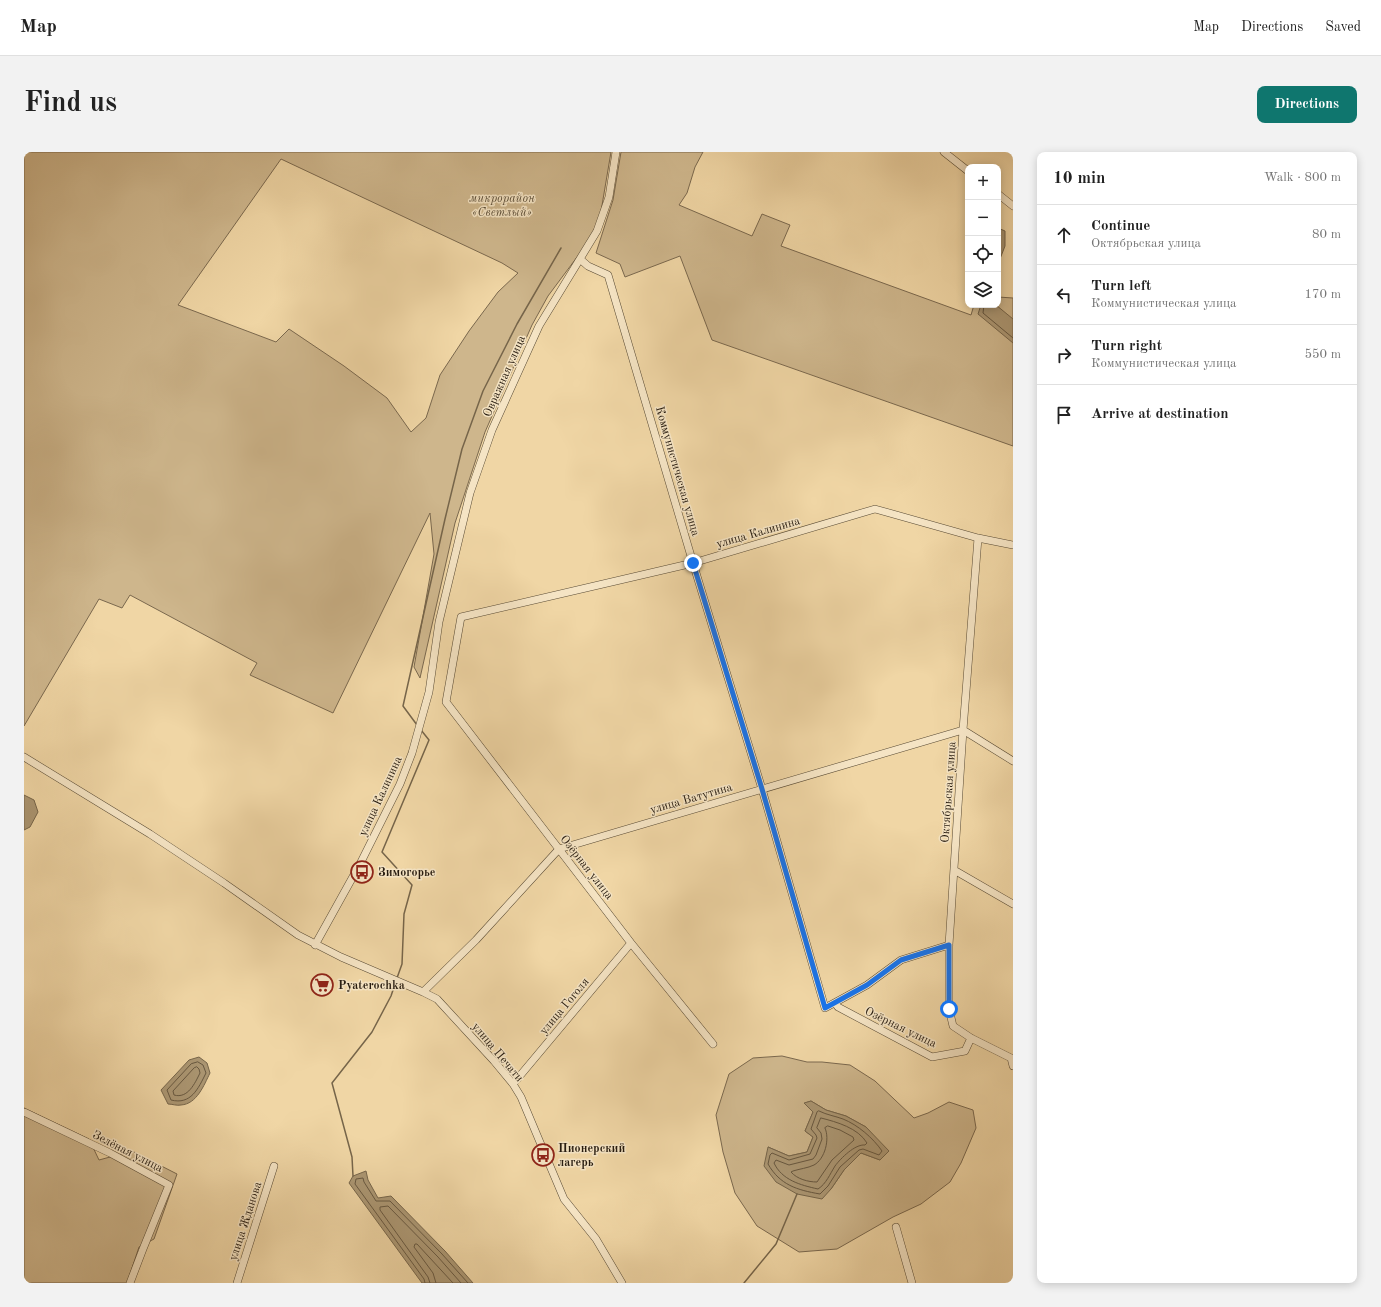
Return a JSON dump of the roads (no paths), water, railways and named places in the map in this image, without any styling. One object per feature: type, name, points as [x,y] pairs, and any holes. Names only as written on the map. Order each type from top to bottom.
[{"type":"street","name":"Овражная улица","points":[[439,622],[470,493],[492,430],[539,326],[597,231],[609,197],[616,152]]},
{"type":"street","points":[[944,152],[965,169]]},
{"type":"street","points":[[1001,196],[1013,206]]},
{"type":"street","name":"Коммунистическая улица","points":[[580,259],[588,266],[608,275],[693,563],[762,789],[825,1008],[835,1003]]},
{"type":"street","name":"улица Калинина","points":[[446,702],[460,616],[693,563],[875,510],[978,538],[1013,545]]},
{"type":"street","name":"Октябрьская улица","points":[[971,1038],[953,1026],[951,1020],[949,1009],[949,945],[963,730],[978,538]]},
{"type":"street","name":"улица Калинина","points":[[315,945],[360,864],[400,784],[412,752],[428,692],[439,622]]},
{"type":"street","name":"Озёрная улица","points":[[446,702],[631,943],[713,1044]]},
{"type":"street","points":[[963,730],[1013,761]]},
{"type":"street","name":"улица Ватутина","points":[[559,849],[963,730]]},
{"type":"street","name":"улица Печати","points":[[24,757],[150,834],[224,883],[282,925],[315,945],[437,999],[494,1060],[513,1084],[564,1199],[596,1238],[622,1283]]},
{"type":"street","points":[[423,992],[476,940],[559,849]]},
{"type":"street","points":[[954,870],[1013,904]]},
{"type":"street","name":"улица Гоголя","points":[[513,1084],[631,943]]},
{"type":"street","points":[[835,1003],[867,985],[901,960],[949,945]]},
{"type":"street","name":"Озёрная улица","points":[[835,1003],[838,1007],[932,1057],[966,1051],[971,1038]]},
{"type":"street","points":[[971,1038],[1012,1058],[1013,1066]]},
{"type":"street","name":"Зелёная улица","points":[[24,1112],[110,1153],[169,1185],[130,1283]]},
{"type":"street","name":"улица Жданова","points":[[237,1283],[274,1166]]},
{"type":"street","points":[[896,1227],[912,1283]]},
{"type":"water","points":[[1001,229],[1005,231],[1005,246],[1001,256]]},
{"type":"water","points":[[980,308],[1000,308],[1013,319],[1013,343],[978,314]]},
{"type":"water","points":[[24,795],[34,800],[38,812],[30,827],[24,830]]},
{"type":"water","points":[[199,1057],[207,1063],[210,1073],[196,1098],[187,1104],[168,1104],[161,1090],[189,1060]]},
{"type":"water","points":[[811,1101],[826,1110],[846,1116],[866,1127],[889,1151],[880,1160],[861,1153],[844,1170],[822,1199],[797,1194],[776,1182],[764,1166],[768,1147],[789,1156],[807,1152],[813,1137],[805,1131],[813,1112],[804,1103]]},
{"type":"water","points":[[366,1171],[368,1180],[378,1198],[391,1196],[445,1251],[473,1283],[422,1283],[349,1183],[353,1176]]},
{"type":"waterway","points":[[417,725],[403,706],[462,449],[483,391],[517,324],[561,248]]},
{"type":"waterway","points":[[397,978],[402,964],[404,914],[412,885],[382,852],[429,740],[421,730]]},
{"type":"waterway","points":[[353,1176],[352,1157],[332,1083],[372,1032],[391,996],[395,984]]},
{"type":"waterway","points":[[744,1283],[776,1244],[797,1194]]},
{"type":"place","name":"Зимогорье","points":[[362,872]]},
{"type":"place","name":"Pyaterochka","points":[[322,985]]},
{"type":"place","name":"Пионерский лагерь","points":[[543,1155]]},
{"type":"park label","name":"микрорайон «Светлый»","points":[[502,205]]}]
